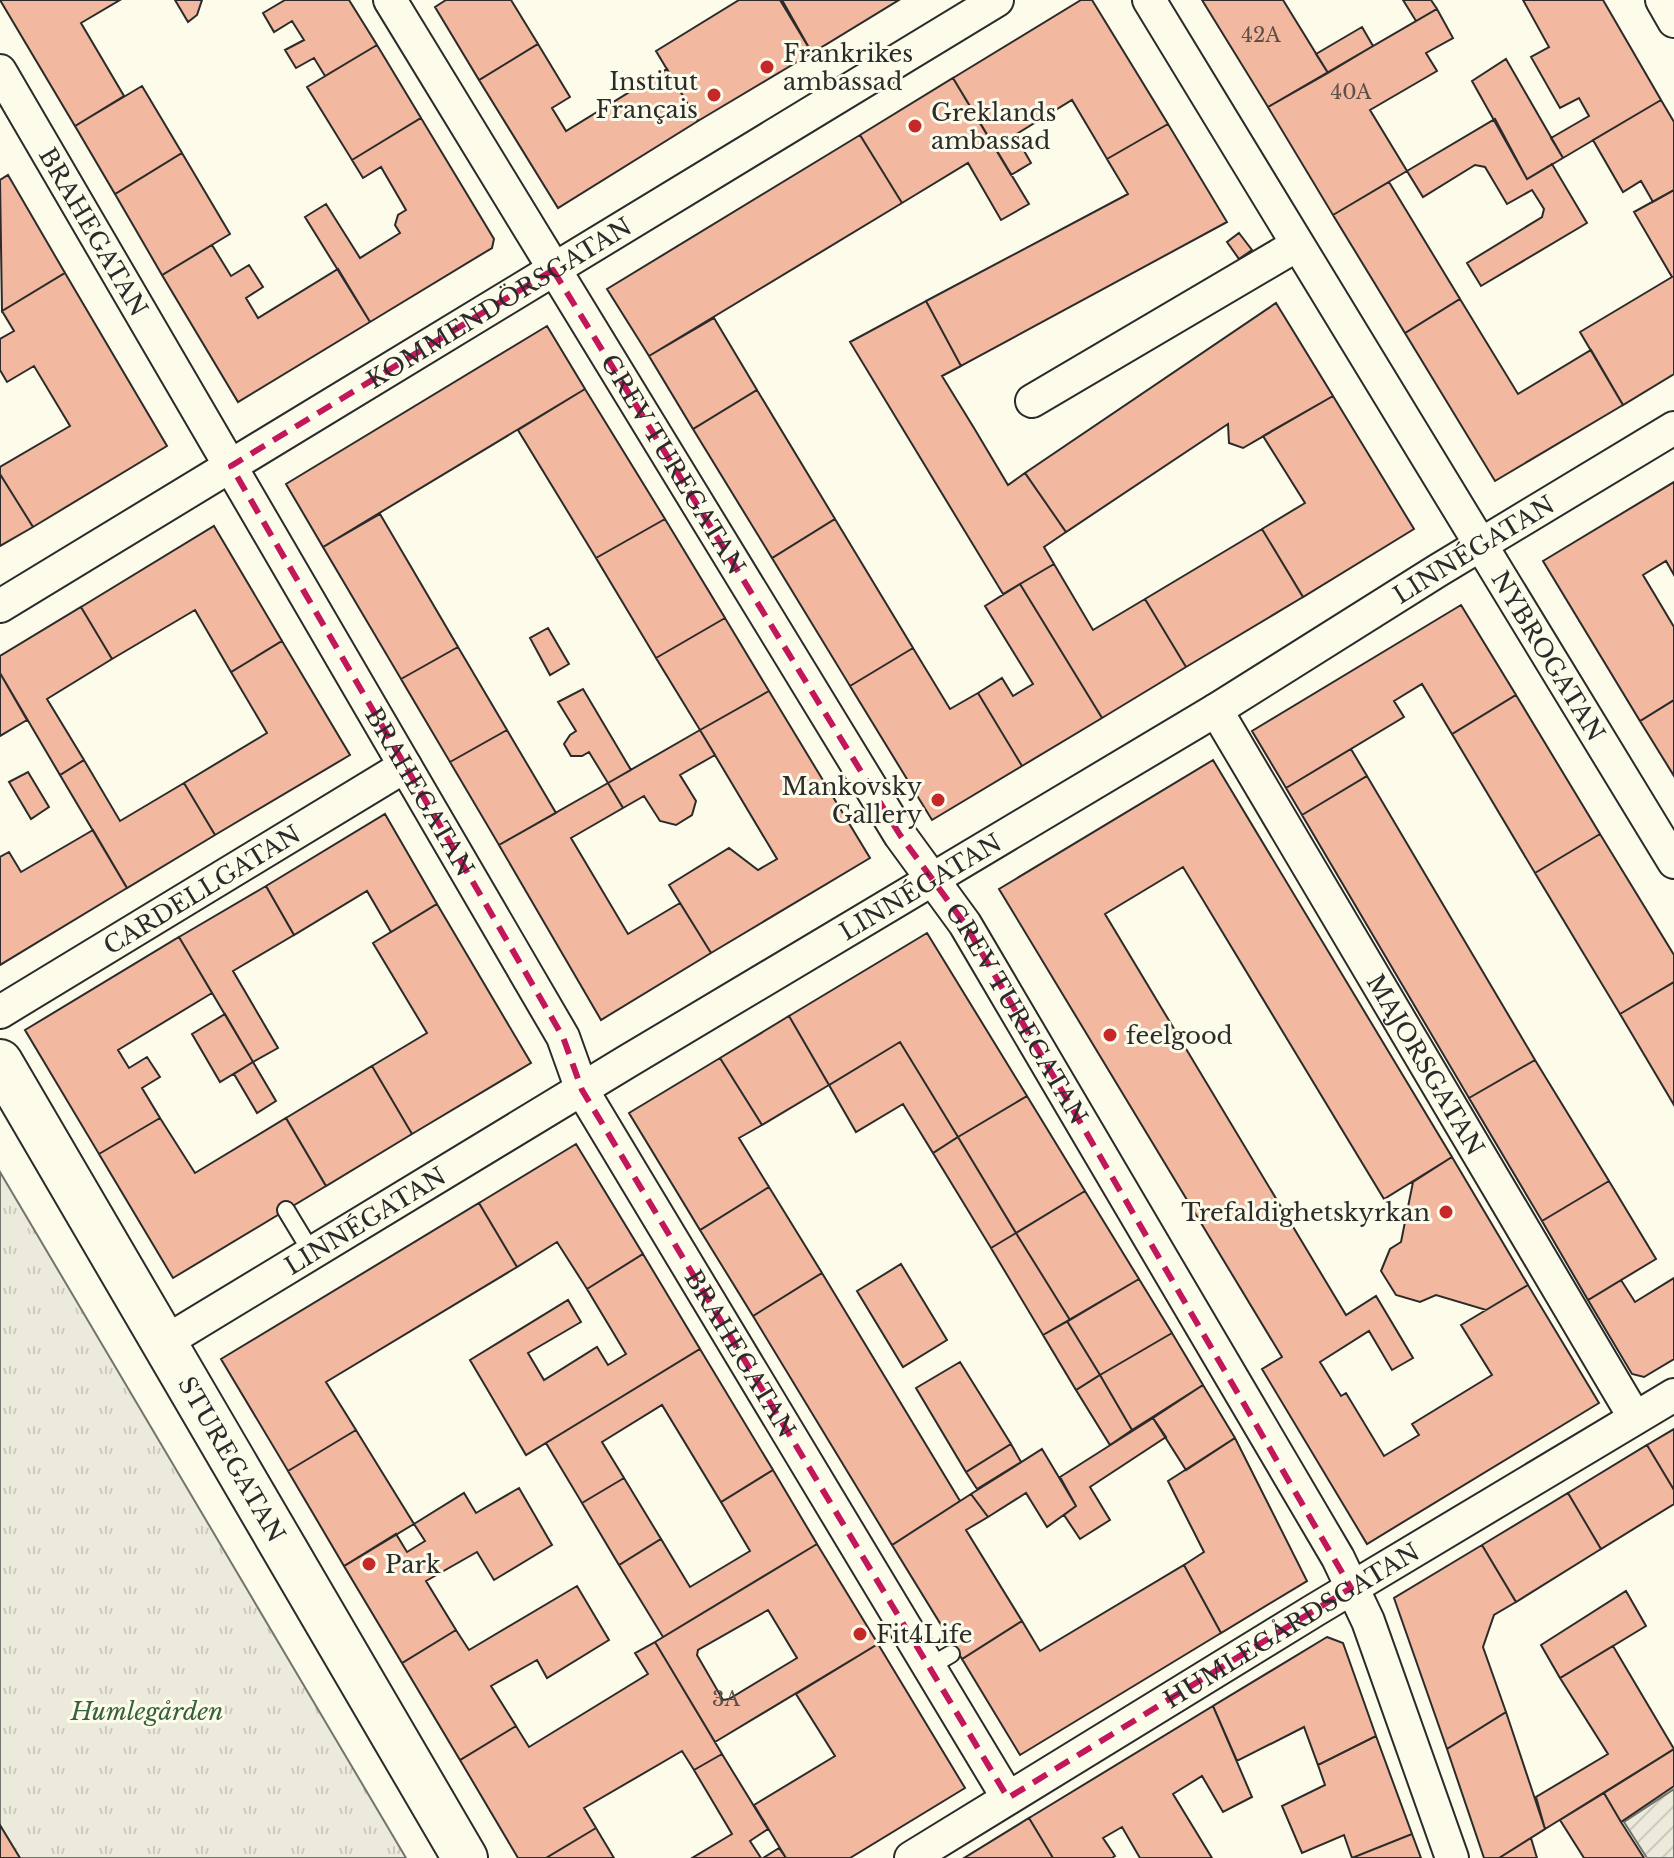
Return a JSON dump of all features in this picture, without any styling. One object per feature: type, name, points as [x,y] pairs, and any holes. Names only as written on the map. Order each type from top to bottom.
[{"type":"street","name":"GREV TUREGATAN","points":[[390,0],[900,835],[965,924],[1338,1558],[1368,1621],[1452,1858]]},
{"type":"street","name":"KOMMENDÖRSGATAN","points":[[0,606],[997,0]]},
{"type":"street","name":"NYBROGATAN","points":[[1149,0],[1674,862]]},
{"type":"street","points":[[1662,0],[1674,21]]},
{"type":"street","name":"BRAHEGATAN","points":[[0,71],[563,1037],[582,1090],[940,1660],[1008,1798]]},
{"type":"street","points":[[1032,401],[1297,245]]},
{"type":"street","name":"LINNÉGATAN","points":[[165,1342],[1216,710],[1481,544],[1674,428]]},
{"type":"street","name":"MAJORSGATAN","points":[[1216,710],[1635,1418]]},
{"type":"street","name":"CARDELLGATAN","points":[[0,1012],[405,766]]},
{"type":"street","name":"STUREGATAN","points":[[0,1062],[465,1858]]},
{"type":"street","name":"STUREGATAN","points":[[0,1116],[298,1617],[436,1858]]},
{"type":"street","name":"HUMLEGÅRDSGATAN","points":[[911,1858],[1351,1588],[1674,1395]]},
{"type":"lane","points":[[286,1210],[312,1253]]},
{"type":"highlighted area","points":[[553,270],[900,835],[965,924],[1351,1588],[1008,1798],[582,1090],[563,1037],[231,466]]},
{"type":"green space","name":"Humlegården","points":[[0,1172],[406,1858],[0,1858]]},
{"type":"green space","points":[[1674,1789],[1674,1858],[1647,1858],[1624,1822]]},
{"type":"building","points":[[0,0],[120,0],[81,23],[124,96],[75,126]]},
{"type":"building","points":[[175,0],[202,0],[197,15],[188,22]]},
{"type":"building","points":[[285,0],[349,0],[377,45],[325,76],[314,58],[296,68],[285,50],[304,40],[292,21],[274,32],[263,13]]},
{"type":"building","points":[[446,0],[511,0],[538,44],[479,80],[435,7]]},
{"type":"building","points":[[739,0],[780,0],[812,53],[698,121],[656,51]]},
{"type":"building","points":[[782,0],[899,0],[812,53]]},
{"type":"building","points":[[1081,0],[1092,0],[1168,124],[1107,159],[1072,100],[1015,135],[1031,163],[1011,175],[953,78]]},
{"type":"building","points":[[1202,0],[1283,0],[1328,73],[1268,107]]},
{"type":"building","points":[[1403,0],[1431,0],[1437,9],[1416,21]]},
{"type":"building","points":[[1523,0],[1603,0],[1661,100],[1563,158],[1551,138],[1589,116],[1579,98],[1560,108],[1531,57],[1549,47]]},
{"type":"building","points":[[1437,9],[1453,38],[1426,53],[1437,71],[1370,110],[1407,171],[1333,215],[1268,107]]},
{"type":"building","points":[[1362,27],[1373,46],[1328,73],[1316,54]]},
{"type":"building","points":[[538,44],[570,97],[552,108],[566,131],[667,69],[698,121],[558,208],[479,80]]},
{"type":"building","points":[[377,45],[421,118],[352,160],[307,87]]},
{"type":"building","points":[[1506,59],[1563,158],[1527,179],[1472,81]]},
{"type":"building","points":[[953,78],[1029,204],[1001,220],[968,163],[902,203],[860,135]]},
{"type":"building","points":[[142,86],[182,153],[115,194],[75,126]]},
{"type":"building","points":[[1661,100],[1674,122],[1674,190],[1653,202],[1641,181],[1623,192],[1593,140]]},
{"type":"building","points":[[421,118],[494,239],[492,248],[370,322],[305,217],[326,204],[360,258],[400,233],[395,225],[398,215],[406,210],[381,167],[363,178],[352,160]]},
{"type":"building","points":[[1495,119],[1527,179],[1552,164],[1587,223],[1481,286],[1467,263],[1542,217],[1544,209],[1532,190],[1507,204],[1485,167],[1475,165],[1423,197],[1407,171]]},
{"type":"building","points":[[1168,124],[1227,222],[961,366],[926,301],[1128,194],[1107,159]]},
{"type":"building","points":[[860,135],[902,203],[649,356],[607,289]]},
{"type":"building","points":[[182,153],[230,234],[162,275],[115,194]]},
{"type":"building","points":[[8,175],[65,273],[2,311],[0,180]]},
{"type":"building","points":[[1389,182],[1460,299],[1405,333],[1333,215]]},
{"type":"building","points":[[1674,190],[1674,374],[1623,405],[1580,332],[1672,277],[1634,212]]},
{"type":"building","points":[[1239,233],[1252,250],[1239,259],[1227,242]]},
{"type":"building","points":[[212,245],[231,276],[249,265],[263,287],[246,298],[258,318],[338,269],[370,322],[238,402],[162,275]]},
{"type":"building","points":[[65,273],[167,446],[33,527],[0,474],[0,467],[70,426],[34,366],[7,382],[0,370],[0,339],[14,331],[2,311]]},
{"type":"building","points":[[1460,299],[1518,394],[1591,350],[1623,405],[1495,481],[1405,333]]},
{"type":"building","points":[[926,301],[961,366],[942,376],[1008,485],[1025,473],[1066,532],[1044,547],[1054,564],[1003,594],[850,342]]},
{"type":"building","points":[[1276,303],[1333,396],[1243,448],[1229,443],[1228,424],[1066,532],[1025,473]]},
{"type":"building","points":[[714,318],[757,390],[693,429],[649,356]]},
{"type":"building","points":[[547,326],[585,389],[323,547],[286,484]]},
{"type":"building","points":[[585,389],[665,519],[596,558],[518,430]]},
{"type":"building","points":[[757,390],[835,519],[772,558],[693,429]]},
{"type":"building","points":[[1333,396],[1414,529],[1303,597],[1262,529],[1305,503],[1263,436]]},
{"type":"building","points":[[0,474],[33,527],[0,546]]},
{"type":"building","points":[[1674,482],[1674,575],[1666,561],[1643,575],[1674,627],[1674,700],[1640,721],[1543,561]]},
{"type":"building","points":[[380,514],[458,647],[401,679],[323,547]]},
{"type":"building","points":[[665,519],[725,618],[656,658],[596,558]]},
{"type":"building","points":[[835,519],[913,648],[850,686],[772,558]]},
{"type":"building","points":[[214,526],[282,641],[231,672],[195,610],[112,659],[81,607]]},
{"type":"building","points":[[1262,529],[1303,597],[1186,667],[1145,599]]},
{"type":"building","points":[[1054,564],[1093,630],[1145,599],[1186,667],[1102,718],[1020,584]]},
{"type":"building","points":[[1020,584],[1102,718],[1022,766],[978,693],[1002,678],[1013,696],[1033,684],[985,606]]},
{"type":"building","points":[[1461,605],[1516,695],[1452,734],[1422,684],[1394,701],[1404,717],[1286,788],[1252,731]]},
{"type":"building","points":[[81,607],[112,659],[47,699],[84,760],[60,775],[0,673],[0,656]]},
{"type":"building","points":[[725,618],[769,691],[700,730],[656,658]]},
{"type":"building","points":[[548,628],[569,664],[550,675],[530,638]]},
{"type":"building","points":[[282,641],[350,755],[215,835],[184,783],[267,733],[231,672]]},
{"type":"building","points":[[458,647],[507,730],[450,762],[401,679]]},
{"type":"building","points":[[913,648],[950,709],[978,693],[1022,766],[932,820],[850,686]]},
{"type":"building","points":[[0,673],[27,720],[0,736]]},
{"type":"building","points":[[583,689],[631,770],[608,783],[589,752],[571,756],[564,744],[576,731],[558,702]]},
{"type":"building","points":[[769,691],[870,858],[711,953],[669,885],[729,848],[758,870],[777,859],[700,730]]},
{"type":"building","points":[[1516,695],[1600,834],[1535,873],[1452,734]]},
{"type":"building","points":[[1674,700],[1674,776],[1640,721]]},
{"type":"building","points":[[507,730],[556,813],[499,845],[450,762]]},
{"type":"building","points":[[700,730],[715,755],[680,775],[696,801],[692,815],[676,825],[660,821],[644,796],[623,808],[608,783]]},
{"type":"building","points":[[1351,749],[1367,776],[1302,815],[1286,788]]},
{"type":"building","points":[[84,760],[120,821],[184,783],[215,835],[127,888],[60,775]]},
{"type":"building","points":[[1213,760],[1452,1157],[1384,1199],[1183,867],[1105,914],[1346,1315],[1376,1296],[1413,1358],[1392,1370],[1369,1331],[1320,1362],[1341,1396],[1346,1393],[1384,1456],[1419,1435],[1412,1424],[1492,1375],[1461,1325],[1528,1285],[1599,1403],[1367,1544],[1262,1369],[1282,1357],[999,889]]},
{"type":"building","points":[[28,772],[49,807],[31,819],[9,782]]},
{"type":"building","points":[[1367,776],[1535,1060],[1469,1098],[1302,815]]},
{"type":"building","points":[[608,783],[623,808],[571,838],[628,934],[680,903],[711,953],[601,1020],[499,845]]},
{"type":"building","points":[[385,814],[437,904],[391,932],[367,891],[294,935],[266,886]]},
{"type":"building","points":[[93,830],[127,888],[0,965],[0,857],[9,852],[21,872]]},
{"type":"building","points":[[1600,834],[1674,955],[1674,982],[1620,1014],[1535,873]]},
{"type":"building","points":[[266,886],[294,935],[233,971],[278,1048],[253,1062],[179,937]]},
{"type":"building","points":[[437,904],[531,1063],[412,1134],[372,1066],[427,1033],[373,943]]},
{"type":"building","points":[[927,933],[1027,1096],[958,1137],[900,1042],[829,1085],[789,1016]]},
{"type":"building","points":[[179,937],[212,993],[118,1050],[129,1068],[147,1057],[160,1077],[142,1088],[160,1118],[99,1154],[25,1030]]},
{"type":"building","points":[[1674,982],[1674,1105],[1620,1014]]},
{"type":"building","points":[[225,1014],[253,1062],[220,1082],[192,1034]]},
{"type":"building","points":[[789,1016],[829,1085],[762,1125],[720,1058]]},
{"type":"building","points":[[900,1042],[958,1137],[933,1153],[903,1104],[856,1132],[829,1085]]},
{"type":"building","points":[[720,1058],[762,1125],[739,1138],[769,1187],[700,1230],[629,1113]]},
{"type":"building","points":[[1535,1060],[1609,1181],[1542,1221],[1469,1098]]},
{"type":"building","points":[[253,1062],[276,1101],[257,1113],[234,1074]]},
{"type":"building","points":[[372,1066],[412,1134],[326,1186],[286,1118]]},
{"type":"building","points":[[1027,1096],[1085,1191],[1016,1233],[958,1137]]},
{"type":"building","points":[[160,1118],[195,1173],[286,1118],[326,1186],[173,1278],[99,1154]]},
{"type":"building","points":[[958,1137],[1016,1233],[991,1248],[933,1153]]},
{"type":"building","points":[[576,1144],[643,1254],[587,1289],[557,1242],[517,1267],[479,1203]]},
{"type":"building","name":"Trefaldighetskyrkan","points":[[1452,1157],[1528,1285],[1486,1310],[1436,1295],[1420,1302],[1396,1295],[1381,1271],[1390,1249],[1401,1242],[1413,1182]]},
{"type":"building","points":[[1609,1181],[1656,1259],[1588,1300],[1542,1221]]},
{"type":"building","points":[[769,1187],[822,1273],[753,1316],[700,1230]]},
{"type":"building","points":[[1085,1191],[1139,1279],[1070,1320],[1016,1233]]},
{"type":"building","points":[[479,1203],[517,1267],[326,1382],[356,1430],[288,1471],[221,1359]]},
{"type":"building","points":[[1016,1233],[1070,1320],[1043,1335],[991,1248]]},
{"type":"building","points":[[643,1254],[700,1349],[526,1455],[470,1360],[568,1300],[581,1322],[528,1353],[544,1380],[597,1347],[608,1365],[626,1354],[587,1289]]},
{"type":"building","points":[[901,1264],[947,1340],[903,1367],[857,1291]]},
{"type":"building","points":[[822,1273],[960,1501],[892,1545],[753,1316]]},
{"type":"building","points":[[1674,1278],[1674,1359],[1644,1377],[1632,1374],[1588,1300],[1621,1280],[1635,1302]]},
{"type":"building","points":[[1139,1279],[1172,1333],[1100,1375],[1067,1321]]},
{"type":"building","points":[[1067,1321],[1100,1375],[1076,1390],[1043,1335]]},
{"type":"building","points":[[1172,1333],[1203,1385],[1132,1430],[1100,1375]]},
{"type":"building","points":[[700,1349],[773,1470],[721,1502],[662,1405],[602,1442],[624,1478],[582,1503],[546,1443]]},
{"type":"building","points":[[960,1362],[1011,1444],[966,1472],[916,1388]]},
{"type":"building","points":[[1100,1375],[1132,1430],[1110,1445],[1076,1390]]},
{"type":"building","points":[[1203,1385],[1235,1438],[1186,1470],[1153,1418]]},
{"type":"building","points":[[1153,1418],[1166,1437],[1090,1487],[1110,1520],[1080,1539],[1064,1515],[1076,1506],[1060,1477]]},
{"type":"building","points":[[1674,1429],[1674,1490],[1647,1445]]},
{"type":"building","points":[[356,1430],[414,1524],[344,1566],[288,1471]]},
{"type":"building","points":[[1235,1438],[1307,1581],[1221,1633],[1184,1565],[1204,1552],[1168,1481]]},
{"type":"building","points":[[1011,1444],[1021,1462],[977,1489],[966,1472]]},
{"type":"building","points":[[1647,1445],[1674,1490],[1674,1504],[1601,1549],[1568,1493]]},
{"type":"building","points":[[1042,1449],[1076,1506],[1047,1527],[1026,1493],[988,1517],[971,1494]]},
{"type":"building","points":[[773,1470],[817,1544],[663,1637],[619,1565],[661,1539],[690,1587],[750,1551],[721,1502]]},
{"type":"building","points":[[624,1478],[661,1539],[619,1565],[582,1503]]},
{"type":"building","points":[[519,1488],[552,1545],[494,1580],[477,1552],[426,1581],[456,1630],[402,1663],[344,1566],[396,1534],[407,1552],[425,1541],[414,1524],[464,1493],[476,1513]]},
{"type":"building","points":[[1568,1493],[1601,1549],[1516,1602],[1482,1545]]},
{"type":"building","points":[[971,1494],[988,1517],[966,1530],[1022,1621],[962,1659],[892,1545]]},
{"type":"building","points":[[817,1544],[878,1644],[715,1742],[655,1642]],"holes":[[[768,1610],[797,1658],[723,1700],[697,1655],[698,1650]]]},
{"type":"building","points":[[1482,1545],[1516,1602],[1494,1615],[1483,1647],[1506,1712],[1447,1749],[1394,1598]]},
{"type":"building","points":[[1184,1565],[1221,1633],[1020,1755],[962,1659],[1022,1621],[1040,1651]]},
{"type":"building","points":[[577,1586],[609,1640],[547,1678],[537,1660],[491,1686],[516,1726],[460,1760],[402,1663],[456,1630],[469,1650]]},
{"type":"building","points":[[1626,1591],[1646,1626],[1560,1678],[1541,1645]]},
{"type":"building","points":[[1327,1637],[1343,1643],[1376,1736],[1318,1765],[1304,1727],[1237,1761],[1213,1706]]},
{"type":"building","points":[[655,1642],[722,1754],[694,1770],[682,1751],[584,1808],[596,1828],[546,1858],[518,1858],[460,1760],[516,1726],[529,1747],[648,1674],[635,1653]]},
{"type":"building","points":[[878,1644],[965,1788],[850,1858],[786,1858],[754,1805],[835,1756],[796,1694]]},
{"type":"building","points":[[1613,1646],[1674,1749],[1545,1829],[1536,1797],[1608,1754],[1560,1678]]},
{"type":"building","points":[[1213,1706],[1252,1797],[1223,1812],[1202,1776],[1173,1794],[1212,1858],[1140,1858],[1122,1827],[1103,1838],[1115,1856],[1112,1858],[1053,1858],[1029,1818]]},
{"type":"building","points":[[1506,1712],[1545,1829],[1499,1858],[1484,1858],[1447,1749]]},
{"type":"building","points":[[1376,1736],[1412,1834],[1352,1858],[1344,1835],[1302,1853],[1282,1806],[1325,1785],[1318,1765]]},
{"type":"building","points":[[1674,1749],[1674,1786],[1621,1822],[1604,1793]]},
{"type":"building","points":[[722,1754],[768,1829],[750,1841],[761,1858],[692,1858],[732,1834],[694,1770]]},
{"type":"building","points":[[1604,1793],[1644,1858],[1584,1858],[1560,1820]]},
{"type":"building","points":[[1029,1818],[1053,1858],[964,1858]]},
{"type":"building","points":[[0,1825],[20,1858],[0,1858]]},
{"type":"building","points":[[596,1828],[614,1858],[546,1858]]},
{"type":"building","points":[[1412,1834],[1421,1858],[1352,1858]]},
{"type":"building","points":[[1531,1838],[1537,1858],[1499,1858]]},
{"type":"building","points":[[779,1848],[786,1858],[763,1858]]},
{"type":"place","name":"Frankrikes ambassad","points":[[767,67]]},
{"type":"place","name":"Institut Français","points":[[714,95]]},
{"type":"place","name":"Greklands ambassad","points":[[915,126]]},
{"type":"place","name":"Mankovsky Gallery","points":[[938,800]]},
{"type":"place","name":"feelgood","points":[[1110,1035]]},
{"type":"place","name":"Trefaldighetskyrkan","points":[[1446,1212]]},
{"type":"place","name":"Park","points":[[369,1564]]},
{"type":"place","name":"Fit4Life","points":[[860,1634]]}]
